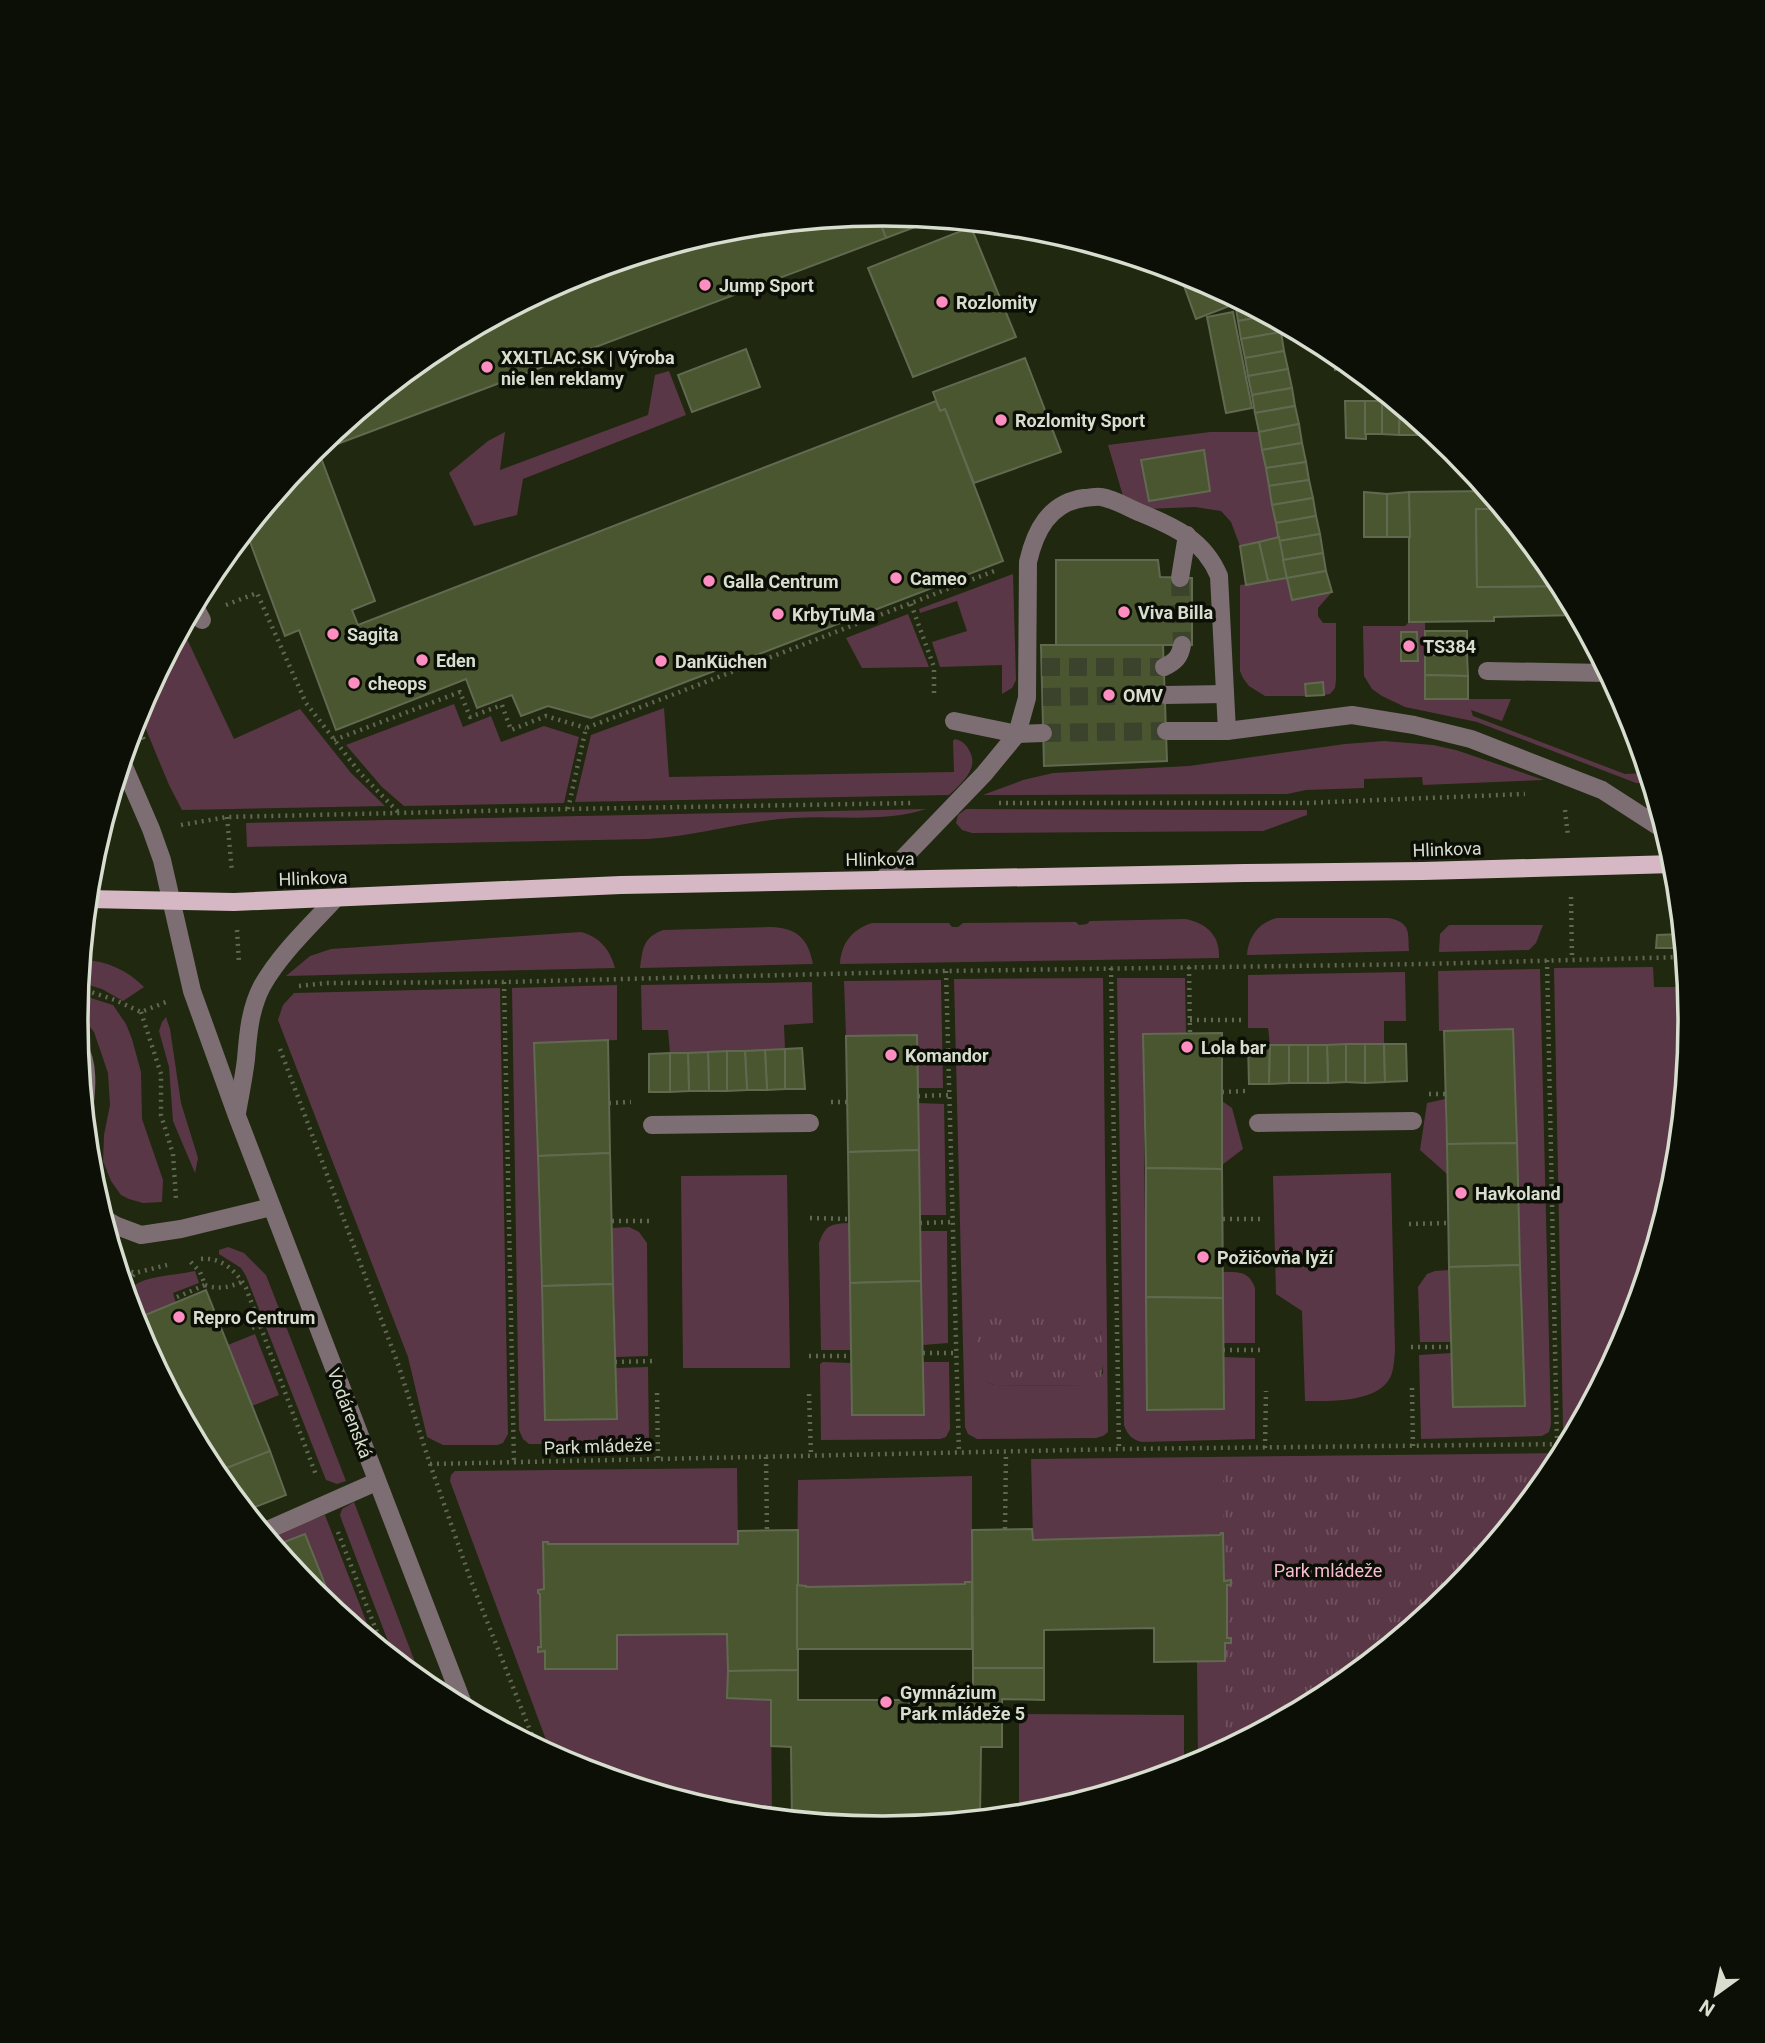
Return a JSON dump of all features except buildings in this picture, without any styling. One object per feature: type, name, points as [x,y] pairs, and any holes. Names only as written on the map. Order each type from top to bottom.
[{"type":"main road","name":"Hlinkova","points":[[97,898],[234,902],[621,885],[1662,864]]},
{"type":"street","points":[[883,880],[1017,734],[1035,698],[1028,562],[1031,547],[1042,522],[1065,503],[1100,496],[1161,521],[1187,535],[1212,559],[1219,576],[1227,731]]},
{"type":"street","points":[[1180,578],[1187,535]]},
{"type":"street","points":[[1164,667],[1180,655],[1182,645]]},
{"type":"street","points":[[1487,671],[1597,673]]},
{"type":"street","points":[[1165,695],[1225,694]]},
{"type":"street","points":[[1166,731],[1227,731],[1352,715],[1414,725],[1471,739],[1602,790],[1651,822]]},
{"type":"street","points":[[954,721],[1017,734],[1043,733]]},
{"type":"street","name":"Vodárenská","points":[[127,774],[162,860],[192,991],[237,1116],[459,1694]]},
{"type":"street","name":"Vodárenská","points":[[237,1116],[248,1032],[253,1008],[262,987],[290,948],[335,899]]},
{"type":"street","points":[[1258,1124],[1413,1121]]},
{"type":"street","points":[[652,1125],[810,1123]]},
{"type":"street","points":[[114,1225],[141,1235],[181,1229],[271,1207]]},
{"type":"street","points":[[271,1528],[376,1482]]},
{"type":"path","points":[[334,740],[460,692],[470,717],[502,705],[511,730],[546,716],[586,728],[1013,564],[1028,562]]},
{"type":"path","points":[[201,613],[257,593],[306,703],[359,773],[399,813]]},
{"type":"path","points":[[911,604],[934,667],[934,708]]},
{"type":"path","points":[[568,809],[586,728]]},
{"type":"path","points":[[151,829],[228,817],[956,803],[1306,803],[1537,794]]},
{"type":"path","points":[[294,988],[326,983],[504,982],[1675,957]]},
{"type":"path","points":[[1547,960],[1557,1442]]},
{"type":"path","points":[[1189,967],[1190,1033]]},
{"type":"path","points":[[1111,968],[1119,1448]]},
{"type":"path","points":[[946,971],[959,1453]]},
{"type":"path","points":[[504,982],[514,1462]]},
{"type":"path","points":[[141,1012],[161,1074],[161,1115],[173,1154],[174,1185],[181,1229]]},
{"type":"path","points":[[1190,1020],[1244,1020]]},
{"type":"path","points":[[279,1046],[398,1364],[470,1578],[528,1733]]},
{"type":"path","points":[[1222,1092],[1246,1091]]},
{"type":"path","points":[[1425,1095],[1445,1094]]},
{"type":"path","points":[[918,1096],[950,1096]]},
{"type":"path","points":[[608,1103],[632,1102]]},
{"type":"path","points":[[831,1102],[847,1102]]},
{"type":"path","points":[[810,1218],[849,1219]]},
{"type":"path","points":[[1223,1219],[1260,1219]]},
{"type":"path","points":[[612,1221],[653,1221]]},
{"type":"path","points":[[920,1223],[953,1222]]},
{"type":"path","points":[[1409,1224],[1448,1223]]},
{"type":"path","points":[[205,1285],[200,1272],[190,1260],[206,1258],[224,1263],[242,1282],[379,1636]]},
{"type":"path","points":[[128,1271],[135,1273]]},
{"type":"path","points":[[177,1297],[205,1285],[215,1289],[242,1282]]},
{"type":"path","points":[[252,1328],[260,1325]]},
{"type":"path","points":[[1411,1348],[1452,1347]]},
{"type":"path","points":[[1223,1350],[1264,1350]]},
{"type":"path","points":[[923,1353],[956,1353]]},
{"type":"path","points":[[809,1356],[851,1356]]},
{"type":"path","points":[[615,1362],[657,1361]]},
{"type":"path","points":[[1412,1388],[1413,1446]]},
{"type":"path","points":[[1265,1448],[1266,1391]]},
{"type":"path","points":[[657,1393],[658,1458]]},
{"type":"path","points":[[809,1394],[811,1455]]},
{"type":"path","points":[[281,1401],[287,1398]]},
{"type":"path","name":"Park mládeže","points":[[430,1464],[1119,1448],[1556,1444]]},
{"type":"path","points":[[1005,1529],[1006,1452]]},
{"type":"path","points":[[766,1457],[767,1531]]},
{"type":"green space","points":[[669,371],[686,415],[523,479],[517,515],[474,526],[449,473],[488,441],[505,432],[500,470],[648,415],[655,375]]},
{"type":"green space","points":[[1210,432],[1259,432],[1279,537],[1240,546],[1231,522],[1221,511],[1195,507],[1145,509],[1123,496],[1108,445]]},
{"type":"green space","points":[[1013,574],[1016,680],[1012,688],[1002,694],[1002,665],[940,667],[932,642],[967,631],[957,601],[920,613],[919,609]]},
{"type":"green space","points":[[1287,578],[1292,600],[1332,592],[1318,608],[1318,616],[1323,623],[1336,623],[1336,680],[1335,688],[1330,694],[1324,695],[1322,682],[1305,684],[1306,696],[1265,696],[1249,686],[1240,671],[1240,585]]},
{"type":"green space","points":[[908,614],[929,667],[862,668],[846,638]]},
{"type":"green space","points":[[1409,622],[1425,622],[1426,699],[1511,699],[1502,721],[1471,710],[1473,716],[1625,774],[1637,773],[1640,783],[1477,722],[1405,707],[1382,696],[1372,689],[1364,676],[1363,626],[1405,626]]},
{"type":"green space","points":[[186,638],[234,739],[300,709],[351,773],[385,806],[182,810],[145,726]]},
{"type":"green space","points":[[454,704],[463,727],[491,716],[501,742],[544,726],[579,737],[564,803],[404,806],[382,787],[346,745]]},
{"type":"green space","points":[[664,708],[669,777],[954,772],[955,739],[969,750],[972,757],[971,769],[949,795],[575,802],[591,735]]},
{"type":"green space","points":[[1384,741],[1433,745],[1456,750],[1544,780],[1423,785],[1422,777],[1364,779],[1364,788],[1306,790],[1287,794],[983,795],[1023,780],[1053,773],[1189,766]]},
{"type":"green space","points":[[926,809],[894,816],[774,820],[648,839],[247,847],[246,823]]},
{"type":"green space","points":[[966,809],[1307,810],[1307,815],[1263,831],[972,833],[962,830],[956,823],[958,815]]},
{"type":"green space","points":[[1277,918],[1389,918],[1407,929],[1409,951],[1247,955],[1256,931]]},
{"type":"green space","points":[[1186,919],[1206,927],[1211,932],[1217,943],[1219,958],[840,964],[849,938],[872,923],[949,923],[952,927],[958,927],[963,923],[1076,922],[1079,925],[1090,921]]},
{"type":"green space","points":[[1449,925],[1543,925],[1536,943],[1529,950],[1439,952],[1440,934]]},
{"type":"green space","points":[[770,927],[794,932],[800,936],[808,947],[813,964],[640,968],[645,944],[651,936],[663,930]]},
{"type":"green space","points":[[581,932],[594,937],[603,945],[615,968],[286,976],[310,956],[331,949]]},
{"type":"green space","points":[[90,961],[116,967],[144,987],[123,1001],[89,985]]},
{"type":"green space","points":[[1653,967],[1654,987],[1677,987],[1678,1022],[1671,1125],[1650,1227],[1617,1326],[1596,1373],[1564,1430],[1563,1428],[1554,968]]},
{"type":"green space","points":[[1540,969],[1551,1424],[1549,1432],[1542,1436],[1421,1439],[1419,1355],[1452,1353],[1454,1407],[1525,1406],[1513,1030],[1439,1031],[1438,971]]},
{"type":"green space","points":[[1405,972],[1406,1021],[1384,1021],[1384,1044],[1270,1045],[1268,1028],[1248,1028],[1248,975]]},
{"type":"green space","points":[[1103,978],[1108,1432],[1103,1436],[977,1439],[968,1434],[965,1427],[954,979]],"holes":[[[1101,1331],[1103,1373],[1089,1386],[995,1385],[986,1382]]]},
{"type":"green space","points":[[1117,978],[1185,978],[1186,1034],[1143,1034],[1147,1410],[1223,1409],[1223,1357],[1255,1358],[1255,1439],[1142,1442],[1130,1436],[1124,1425]]},
{"type":"green space","points":[[941,980],[943,1088],[918,1088],[917,1035],[846,1036],[844,981]]},
{"type":"green space","points":[[812,982],[813,1023],[784,1025],[785,1049],[670,1053],[668,1030],[642,1030],[641,985]]},
{"type":"green space","points":[[617,985],[617,1040],[534,1044],[545,1419],[616,1419],[616,1368],[648,1367],[649,1444],[529,1444],[519,1430],[512,988]]},
{"type":"green space","points":[[500,988],[508,1434],[503,1443],[497,1445],[443,1445],[427,1437],[408,1357],[278,1020],[283,1005],[294,993]]},
{"type":"green space","points":[[88,997],[113,1005],[132,1039],[141,1072],[142,1119],[163,1180],[162,1202],[143,1203],[121,1195],[111,1181],[103,1161],[104,1135],[110,1105],[108,1073],[94,1032],[88,1024]]},
{"type":"green space","points":[[166,1017],[181,1103],[198,1158],[195,1173],[173,1121],[169,1067],[159,1031]]},
{"type":"green space","points":[[1445,1099],[1447,1174],[1420,1150],[1427,1103]]},
{"type":"green space","points":[[1222,1101],[1232,1108],[1243,1149],[1222,1165]]},
{"type":"green space","points":[[918,1103],[944,1104],[946,1215],[920,1215]]},
{"type":"green space","points":[[1391,1173],[1395,1351],[1390,1378],[1383,1386],[1364,1396],[1305,1401],[1302,1311],[1276,1294],[1273,1176]]},
{"type":"green space","points":[[787,1175],[790,1368],[683,1368],[681,1176]]},
{"type":"green space","points":[[850,1223],[851,1350],[821,1350],[819,1243],[830,1226]]},
{"type":"green space","points":[[629,1227],[639,1232],[647,1243],[648,1356],[616,1357],[612,1228]]},
{"type":"green space","points":[[920,1231],[947,1231],[948,1343],[923,1345]]},
{"type":"green space","points":[[228,1247],[244,1253],[266,1275],[346,1481],[337,1484],[326,1480],[246,1276],[241,1268],[219,1254],[219,1250]]},
{"type":"green space","points":[[1450,1270],[1452,1342],[1420,1342],[1418,1287],[1427,1274]]},
{"type":"green space","points":[[195,1271],[199,1283],[173,1293],[176,1303],[144,1316],[134,1287],[152,1278]]},
{"type":"green space","points":[[1223,1272],[1246,1275],[1253,1282],[1255,1343],[1223,1343]]},
{"type":"green space","points":[[996,1316],[1089,1317],[1097,1320],[1103,1351],[1099,1382],[1089,1386],[995,1385],[986,1382],[979,1367],[977,1343],[985,1319]]},
{"type":"green space","points":[[255,1334],[279,1395],[252,1406],[228,1345]]},
{"type":"green space","points":[[923,1362],[949,1362],[950,1429],[946,1437],[821,1440],[820,1364],[851,1363],[853,1415],[923,1415]]},
{"type":"green space","name":"Park mládeže","points":[[1550,1453],[1480,1546],[1445,1584],[1407,1619],[1324,1683],[1234,1735],[1198,1751],[1197,1662],[1225,1661],[1225,1643],[1231,1642],[1231,1639],[1227,1638],[1227,1585],[1231,1585],[1231,1581],[1224,1581],[1223,1533],[1033,1540],[1031,1459]]},
{"type":"green space","name":"Park mládeže","points":[[1542,1465],[1480,1546],[1445,1584],[1407,1619],[1324,1683],[1226,1739],[1225,1643],[1231,1642],[1231,1639],[1227,1638],[1227,1585],[1231,1585],[1231,1581],[1224,1581],[1223,1474],[1497,1472]]},
{"type":"green space","points":[[737,1468],[738,1544],[543,1542],[544,1589],[538,1590],[539,1652],[545,1651],[545,1669],[617,1669],[617,1635],[727,1634],[727,1698],[771,1700],[772,1809],[677,1789],[627,1774],[547,1742],[450,1481],[455,1471]]},
{"type":"green space","points":[[972,1476],[972,1582],[806,1587],[797,1585],[798,1480]]},
{"type":"green space","points":[[354,1502],[415,1664],[389,1644],[342,1521],[342,1509]]},
{"type":"green space","points":[[325,1515],[369,1628],[328,1591],[305,1534],[282,1543],[275,1534]]},
{"type":"green space","points":[[1019,1714],[1184,1715],[1184,1757],[1088,1789],[1019,1804]]},
{"type":"tunnel","points":[[1180,578],[1182,645]]},
{"type":"tunnel","points":[[1042,667],[1164,667]]},
{"type":"tunnel","points":[[1043,697],[1165,695]]},
{"type":"tunnel","points":[[1043,733],[1166,731]]},
{"type":"place","name":"Jump Sport","points":[[705,285]]},
{"type":"place","name":"Rozlomity","points":[[942,302]]},
{"type":"place","name":"XXLTLAC.SK | Výroba nie len reklamy","points":[[487,367]]},
{"type":"place","name":"Rozlomity Sport","points":[[1001,420]]},
{"type":"place","name":"Cameo","points":[[896,578]]},
{"type":"place","name":"Galla Centrum","points":[[709,581]]},
{"type":"place","name":"Viva Billa","points":[[1124,612]]},
{"type":"place","name":"KrbyTuMa","points":[[778,614]]},
{"type":"place","name":"Sagita","points":[[333,634]]},
{"type":"place","name":"TS384","points":[[1409,646]]},
{"type":"place","name":"Eden","points":[[422,660]]},
{"type":"place","name":"DanKüchen","points":[[661,661]]},
{"type":"place","name":"cheops","points":[[354,683]]},
{"type":"place","name":"OMV","points":[[1109,695]]},
{"type":"place","name":"Lola bar","points":[[1187,1047]]},
{"type":"place","name":"Komandor","points":[[891,1055]]},
{"type":"place","name":"Havkoland","points":[[1461,1193]]},
{"type":"place","name":"Požičovňa lyží","points":[[1203,1257]]},
{"type":"place","name":"Repro Centrum","points":[[179,1317]]},
{"type":"place","name":"Gymnázium Park mládeže 5","points":[[886,1702]]}]
